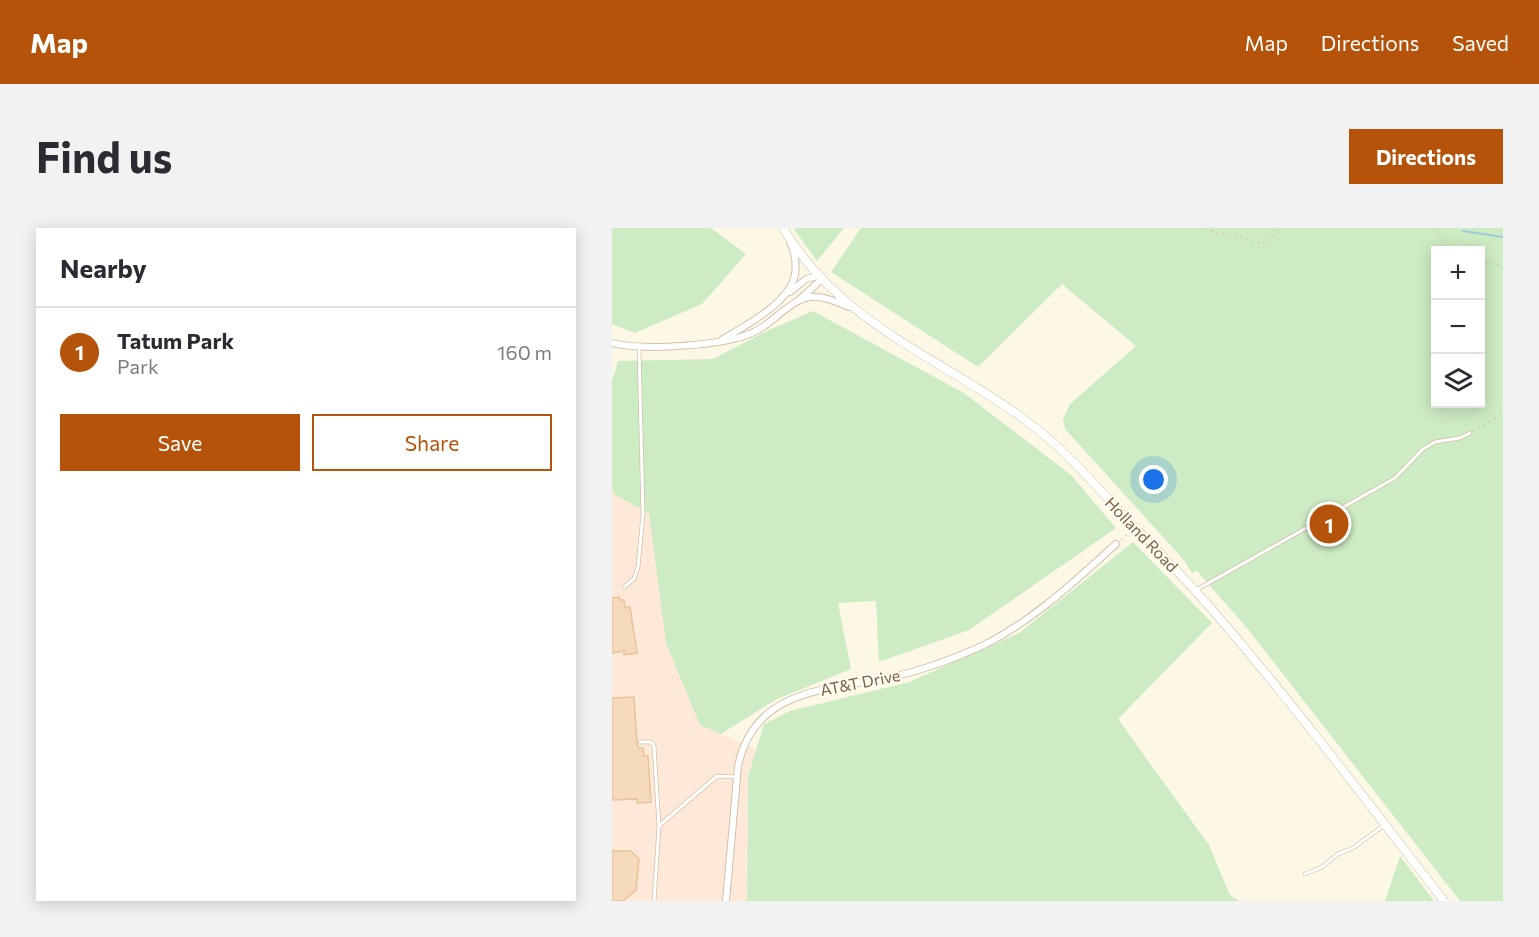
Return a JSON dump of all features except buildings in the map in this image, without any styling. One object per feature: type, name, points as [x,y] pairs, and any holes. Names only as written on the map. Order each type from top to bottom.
[{"type":"street","name":"Holland Road","points":[[783,228],[790,241],[819,278],[850,306],[876,325],[988,395],[1058,447],[1195,591],[1290,704],[1444,901]]},
{"type":"street","points":[[782,297],[793,282],[795,275],[795,256],[790,241]]},
{"type":"street","points":[[719,341],[752,322],[806,279],[819,278]]},
{"type":"street","points":[[612,343],[639,348],[739,338],[756,332],[790,307],[819,278]]},
{"type":"street","points":[[790,307],[813,297],[850,306]]},
{"type":"street","name":"AT&T Drive","points":[[726,901],[741,751],[747,736],[756,724],[776,707],[808,693],[919,670],[979,647],[1038,612],[1116,544]]},
{"type":"lane","points":[[624,586],[634,579],[638,567],[643,514],[639,348]]},
{"type":"lane","points":[[1195,591],[1395,478],[1423,449],[1435,442],[1460,438],[1470,433]]},
{"type":"lane","points":[[640,742],[651,742],[654,746],[658,826],[654,901]]},
{"type":"lane","points":[[658,826],[717,776],[737,777]]},
{"type":"lane","points":[[1305,874],[1322,867],[1338,854],[1353,848],[1384,824]]},
{"type":"path","points":[[1206,228],[1215,233],[1236,235],[1263,244],[1272,237],[1276,228]]},
{"type":"path","points":[[1438,228],[1444,246]]},
{"type":"path","points":[[1485,262],[1494,262],[1503,268]]},
{"type":"path","points":[[1470,433],[1503,414]]},
{"type":"path","points":[[1116,544],[1136,528]]},
{"type":"shaded area","points":[[612,488],[614,494],[649,514],[653,539],[700,725],[756,749],[748,776],[747,901],[612,901]]},
{"type":"green space","points":[[612,228],[711,228],[746,254],[702,304],[635,333],[612,324]]},
{"type":"green space","points":[[793,228],[844,228],[817,261]]},
{"type":"green space","points":[[861,228],[1503,228],[1503,901],[1460,901],[1247,628],[1197,571],[1192,573],[1183,559],[1065,429],[1063,419],[1070,404],[1136,346],[1062,284],[978,367],[831,272]]},
{"type":"green space","points":[[813,311],[964,393],[1071,475],[1116,528],[969,630],[879,662],[876,601],[838,603],[851,669],[775,700],[721,734],[700,725],[666,643],[649,514],[614,494],[612,488],[612,381],[618,361],[713,359],[771,329]]},
{"type":"green space","points":[[1133,542],[1212,623],[1118,719],[1209,845],[1230,895],[1239,901],[747,901],[748,776],[764,724],[790,711],[909,682],[1019,633]]},
{"type":"green space","points":[[1400,856],[1434,901],[1385,901]]},
{"type":"waterway","points":[[1463,231],[1503,237]]},
{"type":"place","name":"Tatum Park","points":[[1329,524]]}]
